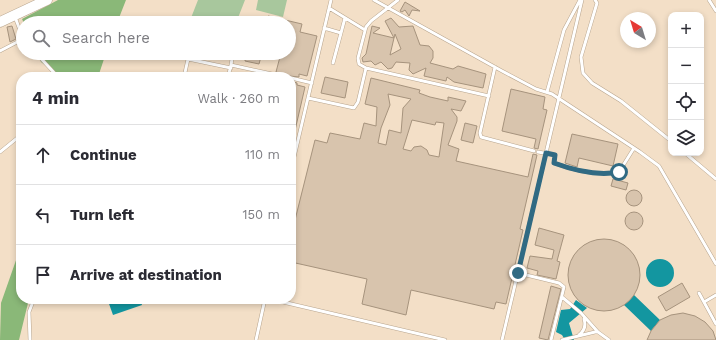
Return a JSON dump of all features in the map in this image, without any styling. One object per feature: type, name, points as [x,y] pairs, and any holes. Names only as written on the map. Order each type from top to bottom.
[{"type":"main road","points":[[17,16],[47,0]]},
{"type":"main road","points":[[0,22],[15,17]]},
{"type":"lane","points":[[296,146],[331,0]]},
{"type":"lane","points":[[374,0],[495,67],[547,92],[634,148],[659,166],[716,264]]},
{"type":"lane","points":[[398,0],[371,21],[365,30],[358,60],[361,66],[489,96]]},
{"type":"lane","points":[[547,92],[564,30],[581,0]]},
{"type":"lane","points":[[502,340],[581,0]]},
{"type":"lane","points":[[595,0],[597,3],[581,57],[583,73],[592,83],[621,101],[668,139]]},
{"type":"lane","points":[[710,0],[716,11]]},
{"type":"lane","points":[[329,8],[365,30]]},
{"type":"lane","points":[[333,63],[345,18]]},
{"type":"lane","points":[[324,28],[341,33]]},
{"type":"lane","points":[[0,51],[16,42]]},
{"type":"lane","points":[[42,60],[53,72]]},
{"type":"lane","points":[[185,72],[188,60]]},
{"type":"lane","points":[[199,60],[261,72]]},
{"type":"lane","points":[[229,72],[231,60]]},
{"type":"lane","points":[[495,67],[480,133],[481,137],[534,151]]},
{"type":"lane","points":[[308,98],[354,108],[358,102],[366,68]]},
{"type":"lane","points":[[296,79],[312,83]]},
{"type":"lane","points":[[0,152],[16,139]]},
{"type":"lane","points":[[538,152],[555,155],[554,163],[568,169],[609,174],[619,172],[634,148]]},
{"type":"lane","points":[[689,156],[716,179]]},
{"type":"lane","points":[[518,273],[560,283],[564,287],[551,340]]},
{"type":"lane","points":[[699,294],[716,324]]},
{"type":"lane","points":[[704,302],[716,295]]},
{"type":"lane","points":[[562,297],[581,312],[598,332],[609,340]]},
{"type":"lane","points":[[30,340],[29,312],[32,304]]},
{"type":"lane","points":[[256,340],[264,304]]},
{"type":"lane","points":[[291,304],[445,340]]},
{"type":"lane","points":[[575,337],[583,330],[586,323],[584,317]]},
{"type":"lane","points":[[563,340],[598,332]]},
{"type":"green space","points":[[58,0],[126,0],[120,16],[28,16]]},
{"type":"green space","points":[[198,0],[245,0],[239,16],[192,16]]},
{"type":"green space","points":[[258,0],[287,0],[283,16],[256,10]]},
{"type":"green space","points":[[40,60],[104,60],[100,72],[54,72]]},
{"type":"green space","points":[[16,260],[16,304],[28,304],[19,340],[0,340],[1,303]]},
{"type":"water","points":[[660,259],[670,263],[674,273],[670,283],[660,287],[650,283],[646,273],[650,263]]},
{"type":"water","points":[[634,295],[660,320],[651,331],[624,305]]},
{"type":"water","points":[[576,300],[587,308],[569,323],[574,340],[565,340],[562,335],[556,332],[561,310],[570,309]]},
{"type":"water","points":[[109,304],[142,304],[142,305],[113,315]]},
{"type":"building","points":[[405,2],[420,11],[412,10],[409,16],[405,10],[402,12],[400,11]]},
{"type":"building","points":[[391,18],[399,27],[413,26],[420,45],[429,46],[433,51],[433,58],[430,63],[453,69],[458,66],[486,74],[483,88],[454,82],[447,77],[446,81],[424,76],[426,68],[413,74],[409,70],[410,63],[396,62],[392,68],[388,69],[381,62],[375,65],[371,61],[363,62],[362,58],[366,54],[372,26],[380,28],[373,33],[394,38],[385,21]],"holes":[[[395,34],[401,49],[390,55],[394,38]]]},
{"type":"building","points":[[296,23],[302,24],[300,32],[317,36],[307,76],[299,74],[299,77],[296,77],[296,72],[276,72],[279,60],[296,60]]},
{"type":"building","points":[[12,26],[16,39],[10,42],[7,27]]},
{"type":"building","points":[[245,60],[260,60],[259,64]]},
{"type":"building","points":[[325,77],[348,82],[345,98],[321,93]]},
{"type":"building","points":[[371,78],[420,90],[419,93],[430,97],[448,101],[448,97],[466,101],[461,111],[451,109],[457,117],[457,121],[448,145],[459,149],[456,161],[528,177],[533,154],[537,155],[520,229],[523,230],[506,304],[496,302],[494,309],[411,290],[406,315],[362,304],[367,279],[296,263],[296,216],[315,140],[327,143],[330,133],[360,139],[364,123],[376,126],[377,107],[365,104]],"holes":[[[388,94],[411,99],[403,108],[401,133],[389,130],[386,145],[378,143],[381,128],[390,105]],[[412,120],[435,125],[436,122],[444,123],[439,157],[429,155],[427,150],[421,146],[414,147],[411,151],[403,149]]]},
{"type":"building","points":[[296,83],[297,85],[305,87],[296,126]]},
{"type":"building","points":[[511,89],[545,97],[543,109],[547,110],[538,149],[534,148],[536,139],[502,131]]},
{"type":"building","points":[[465,123],[477,126],[473,143],[461,140]]},
{"type":"building","points":[[572,134],[618,144],[613,166],[579,158],[577,167],[565,163]]},
{"type":"building","points":[[613,179],[628,183],[626,190],[611,186]]},
{"type":"building","points":[[631,190],[637,190],[642,195],[640,204],[637,206],[631,206],[626,201],[626,195]]},
{"type":"building","points":[[634,212],[640,215],[643,221],[640,227],[634,230],[628,227],[625,221],[628,215]]},
{"type":"building","points":[[539,228],[564,235],[557,261],[560,262],[556,279],[537,275],[538,271],[527,268],[530,256],[552,259],[554,250],[535,245]]},
{"type":"building","points":[[597,239],[611,239],[618,241],[630,249],[638,261],[640,275],[638,289],[630,301],[618,309],[611,311],[597,311],[590,309],[578,301],[570,289],[568,282],[568,268],[570,261],[578,249],[590,241]]},
{"type":"building","points":[[682,283],[690,297],[666,311],[658,297]]},
{"type":"building","points":[[551,286],[561,289],[548,340],[539,338]]},
{"type":"building","points":[[683,313],[695,316],[705,322],[713,331],[716,340],[647,340],[651,331],[660,320],[671,315]]},
{"type":"route","points":[[518,273],[546,153],[555,155],[554,163],[568,169],[587,170],[599,174],[619,172]]}]
